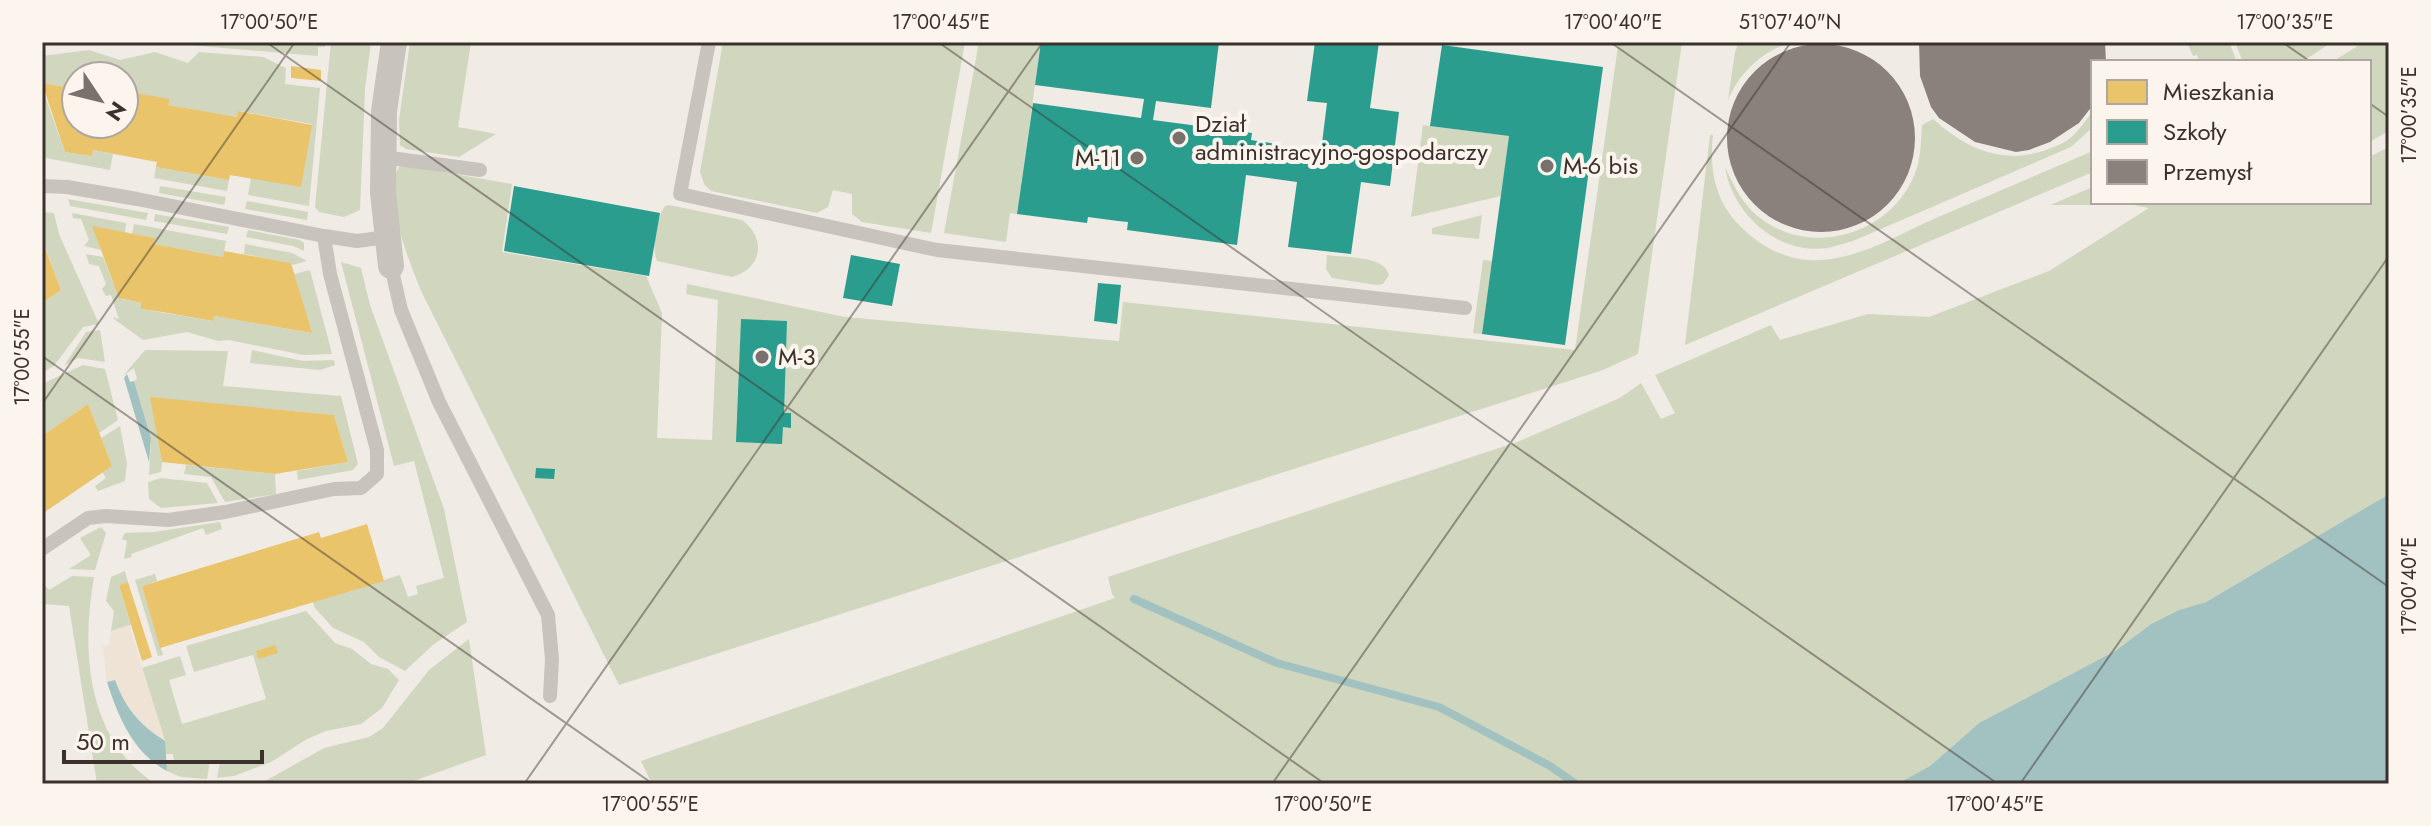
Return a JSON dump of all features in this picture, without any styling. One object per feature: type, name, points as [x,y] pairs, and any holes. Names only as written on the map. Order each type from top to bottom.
[{"type":"street","points":[[391,266],[383,193],[383,157],[384,111],[394,42]]},
{"type":"lane","points":[[709,42],[678,195],[937,250],[1465,308]]},
{"type":"lane","points":[[383,157],[480,170]]},
{"type":"lane","points":[[42,186],[137,199],[357,241],[387,237]]},
{"type":"lane","points":[[42,549],[88,518],[168,520],[225,512],[334,489],[361,488],[377,474],[377,450],[330,274],[324,236]]},
{"type":"lane","points":[[391,266],[401,310],[439,402],[548,615],[552,659],[550,696]]},
{"type":"green space","points":[[186,42],[325,42],[325,47],[318,47],[318,56],[189,45]]},
{"type":"green space","points":[[331,42],[371,42],[365,89],[360,210],[344,217],[319,212],[315,207]]},
{"type":"green space","points":[[410,42],[471,42],[458,127],[496,134],[459,157],[406,149],[400,145],[399,120]]},
{"type":"green space","points":[[723,42],[965,42],[931,233],[862,222],[852,214],[852,194],[833,190],[828,207],[817,213],[711,191],[704,184],[700,172]]},
{"type":"green space","points":[[979,42],[1041,42],[1017,214],[1010,213],[1006,242],[944,233]]},
{"type":"green space","points":[[1588,42],[1682,42],[1638,354],[1603,370],[619,685],[422,293],[396,213],[395,180],[399,167],[403,165],[512,184],[502,252],[646,276],[662,313],[657,438],[712,440],[718,300],[686,294],[687,284],[845,317],[1119,341],[1123,302],[1575,350],[1618,46]]},
{"type":"green space","points":[[1739,42],[1793,42],[1762,56],[1739,80],[1728,100],[1735,52]]},
{"type":"green space","points":[[2187,42],[2229,42],[2236,60],[2198,60],[2197,55],[2193,56]]},
{"type":"green space","points":[[2235,42],[2332,42],[2305,60],[2242,60]]},
{"type":"green space","points":[[2364,42],[2389,42],[2389,131],[2371,141],[2371,60],[2335,60]]},
{"type":"green space","points":[[89,50],[120,60],[60,60],[60,86],[42,83],[42,56]]},
{"type":"green space","points":[[155,52],[188,63],[199,52],[263,57],[286,68],[285,84],[320,88],[309,206],[248,195],[251,178],[312,124],[239,111],[237,117],[168,105],[169,100],[140,94],[140,60],[120,60]]},
{"type":"green space","points":[[42,88],[65,152],[92,156],[93,150],[113,154],[110,170],[46,158],[42,154]]},
{"type":"green space","points":[[2091,114],[2091,129],[2071,147],[1853,241],[1828,248],[1792,245],[1761,228],[1737,201],[1725,167],[1743,201],[1760,218],[1781,230],[1804,237],[1827,237],[1850,233],[1872,223],[1891,209],[1906,190],[1917,168],[1922,125],[1933,119],[1972,146],[2000,155],[2015,156],[2046,150],[2076,133]]},
{"type":"green space","points":[[1423,125],[1509,136],[1501,196],[1411,217]]},
{"type":"green space","points":[[1710,135],[1713,135],[1713,172],[1719,195],[1731,216],[1762,244],[1790,257],[1809,260],[1858,253],[2091,152],[2091,173],[1685,345]]},
{"type":"green space","points":[[2389,147],[2389,494],[2206,602],[2179,610],[2151,624],[2115,651],[1979,723],[1930,766],[1897,784],[652,784],[641,761],[1115,598],[1108,577],[1517,442],[1620,398],[1641,383],[1661,419],[1675,413],[1655,375],[1771,325],[1780,340],[1868,314],[1929,317],[2049,271],[2149,208],[2133,205],[2050,205],[2091,188],[2091,204],[2371,204],[2371,156]]},
{"type":"green space","points":[[156,167],[229,180],[227,191],[154,178]]},
{"type":"green space","points":[[160,186],[226,197],[224,205],[159,193]]},
{"type":"green space","points":[[68,199],[148,213],[146,220],[70,206]]},
{"type":"green space","points":[[247,201],[308,212],[307,220],[245,209]]},
{"type":"green space","points":[[665,206],[742,220],[750,227],[758,244],[755,260],[742,273],[732,277],[657,261],[657,225]]},
{"type":"green space","points":[[42,212],[54,213],[59,234],[99,324],[83,327],[54,366],[42,373],[42,303],[61,290],[42,239]]},
{"type":"green space","points":[[72,213],[126,223],[125,233],[93,227],[101,250],[84,246],[89,240],[81,219],[73,218]]},
{"type":"green space","points":[[155,214],[229,227],[227,234],[154,221]]},
{"type":"green space","points":[[1482,215],[1479,239],[1432,234],[1432,228]]},
{"type":"green space","points":[[134,224],[226,241],[223,257],[154,244],[155,238],[132,234]]},
{"type":"green space","points":[[248,230],[300,240],[304,243],[304,251],[246,237]]},
{"type":"green space","points":[[245,244],[292,253],[307,261],[292,265],[244,254]]},
{"type":"green space","points":[[86,254],[103,257],[114,285],[119,282],[128,262],[121,299],[141,303],[141,309],[212,321],[214,316],[311,333],[294,274],[310,270],[332,354],[304,355],[229,340],[218,341],[187,332],[143,340],[114,319],[119,319],[111,295],[106,296],[102,289],[106,284],[99,266],[89,264]]},
{"type":"green space","points":[[1327,255],[1372,261],[1380,264],[1389,275],[1383,284],[1376,285],[1332,278],[1326,269]]},
{"type":"green space","points":[[1483,260],[1492,261],[1482,334],[1473,333]]},
{"type":"green space","points":[[341,262],[361,268],[370,305],[444,509],[467,622],[434,644],[405,671],[379,657],[364,642],[333,628],[313,602],[400,575],[408,597],[418,594],[416,586],[444,578],[414,461],[394,466]]},
{"type":"green space","points":[[100,330],[105,362],[78,358],[64,366],[86,332]]},
{"type":"green space","points":[[145,350],[228,351],[223,386],[341,396],[358,464],[353,470],[298,480],[297,471],[348,462],[334,415],[151,398],[162,462],[161,472],[149,475],[151,438],[134,381],[137,379],[134,368],[123,376]]},
{"type":"green space","points":[[252,350],[303,361],[334,360],[335,365],[320,370],[250,363]]},
{"type":"green space","points":[[83,365],[105,369],[118,420],[99,433],[88,404],[42,436],[42,384]]},
{"type":"green space","points":[[120,426],[127,464],[125,481],[98,491],[95,486],[106,478],[102,472],[112,466],[101,438]]},
{"type":"green space","points":[[186,465],[275,474],[276,494],[225,502],[211,477],[184,474]]},
{"type":"green space","points":[[161,478],[207,483],[218,503],[161,508],[149,499],[148,482]]},
{"type":"green space","points":[[220,522],[222,529],[206,535],[203,528],[124,559],[127,541],[122,539],[125,533]]},
{"type":"green space","points":[[101,527],[106,533],[95,570],[69,569],[91,555],[80,538]]},
{"type":"green space","points":[[125,571],[128,582],[119,585],[131,625],[111,631],[114,611],[106,601],[111,577]]},
{"type":"green space","points":[[155,574],[157,581],[142,586],[163,655],[158,656],[135,580]]},
{"type":"green space","points":[[72,576],[94,577],[88,634],[89,663],[102,718],[115,743],[133,765],[156,784],[97,784],[69,606],[42,604],[42,582],[49,590]]},
{"type":"green space","points":[[306,611],[335,643],[352,649],[371,664],[388,669],[399,680],[382,708],[361,724],[326,731],[271,762],[234,776],[217,778],[220,762],[210,761],[207,779],[181,777],[167,771],[166,763],[174,762],[173,754],[165,754],[165,741],[142,668],[180,656],[186,675],[169,680],[182,724],[266,699],[253,655],[194,672],[186,646]]},
{"type":"green space","points":[[469,639],[486,755],[405,784],[260,784],[324,748],[369,737],[383,728],[429,670]]},
{"type":"shaded area","points":[[129,625],[165,741],[142,726],[121,695],[115,680],[107,682],[103,646],[109,645],[111,631]]},
{"type":"water","points":[[127,374],[130,382],[134,381],[151,438],[149,462],[124,378]]},
{"type":"water","points":[[2389,494],[2389,784],[1897,784],[1930,766],[1979,723],[2115,651],[2151,624],[2179,610],[2206,602]]},
{"type":"water","points":[[115,680],[134,715],[165,741],[167,771],[145,754],[128,732],[107,682]]},
{"type":"building: Mieszkania","points":[[291,66],[321,70],[321,81],[291,78]]},
{"type":"building: Mieszkania","points":[[42,83],[60,86],[60,137]]},
{"type":"building: Mieszkania","points":[[140,94],[170,99],[168,105],[237,117],[238,111],[312,125],[301,187],[230,175],[229,180],[156,167],[157,162],[93,150],[92,156],[65,152],[61,140],[140,140]]},
{"type":"building: Mieszkania","points":[[92,226],[155,238],[154,244],[223,257],[224,251],[291,263],[312,333],[214,316],[213,321],[141,309],[141,303],[119,298]]},
{"type":"building: Mieszkania","points":[[42,240],[61,290],[42,303]]},
{"type":"building: Mieszkania","points":[[150,397],[334,415],[348,462],[275,474],[162,462]]},
{"type":"building: Mieszkania","points":[[88,404],[112,466],[42,514],[42,436]]},
{"type":"building: Mieszkania","points":[[367,524],[384,581],[160,648],[142,586],[319,532],[321,538]]},
{"type":"building: Mieszkania","points":[[128,582],[152,657],[142,661],[119,585]]},
{"type":"building: Mieszkania","points":[[275,645],[278,653],[258,659],[256,651]]},
{"type":"building: Szkoły","points":[[1041,42],[1219,42],[1211,108],[1156,101],[1153,120],[1252,133],[1251,140],[1321,151],[1327,103],[1307,101],[1315,42],[1379,42],[1370,108],[1399,112],[1390,186],[1361,182],[1351,254],[1288,247],[1297,182],[1246,175],[1237,245],[1127,230],[1128,222],[1088,217],[1087,223],[1017,214],[1033,103],[1141,118],[1144,99],[1035,85]]},
{"type":"building: Szkoły","name":"M-6 bis","points":[[1442,45],[1603,67],[1565,345],[1482,334],[1509,136],[1430,126]]},
{"type":"building: Szkoły","points":[[514,186],[660,213],[649,276],[504,251]]},
{"type":"building: Szkoły","points":[[851,255],[900,264],[892,306],[843,298]]},
{"type":"building: Szkoły","points":[[1098,283],[1121,285],[1117,324],[1094,321]]},
{"type":"building: Szkoły","name":"M-3","points":[[741,319],[787,321],[784,413],[791,413],[791,428],[783,427],[782,444],[736,442]]},
{"type":"building: Szkoły","points":[[536,468],[555,469],[554,479],[535,478]]},
{"type":"building: Przemysł","points":[[1919,42],[2105,42],[2106,60],[2091,60],[2091,108],[2079,123],[2050,142],[2029,150],[2016,152],[1975,142],[1939,118],[1931,107],[1920,76]]},
{"type":"building: Przemysł","points":[[1821,44],[1839,45],[1857,51],[1888,71],[1908,102],[1914,120],[1914,156],[1908,174],[1888,205],[1857,225],[1839,231],[1821,232],[1803,231],[1785,225],[1754,205],[1734,174],[1728,156],[1727,138],[1728,120],[1734,102],[1754,71],[1785,51],[1803,45]]},
{"type":"waterway","points":[[1134,599],[1277,663],[1439,707],[1550,766],[1576,784]]},
{"type":"place","name":"Dział administracyjno-gospodarczy","points":[[1179,138]]},
{"type":"place","name":"M-11","points":[[1137,158]]},
{"type":"place","name":"M-6 bis","points":[[1547,166]]},
{"type":"place","name":"M-3","points":[[762,357]]}]
